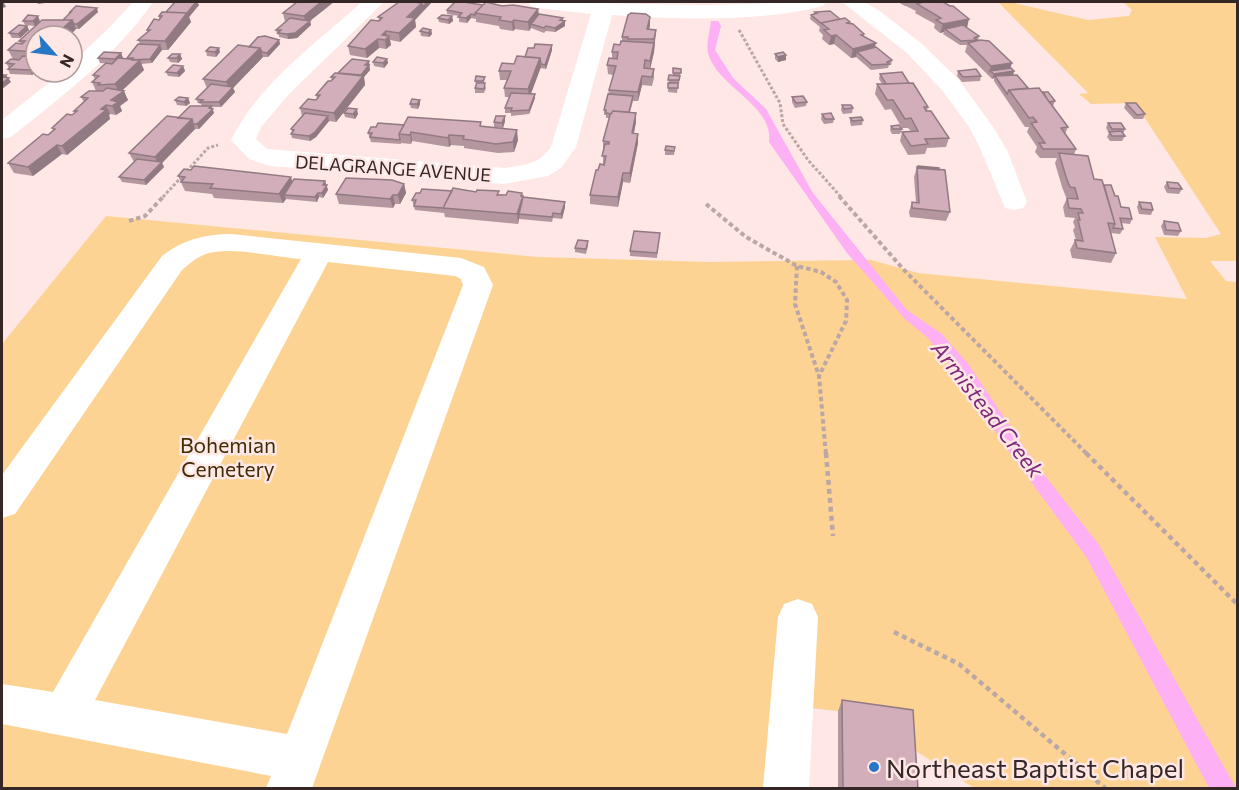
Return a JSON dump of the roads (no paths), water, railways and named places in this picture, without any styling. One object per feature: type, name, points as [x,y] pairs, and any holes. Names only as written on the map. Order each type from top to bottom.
[{"type":"street","points":[[2,132],[64,83],[118,32],[143,2]]},
{"type":"street","name":"DELAGRANGE AVENUE","points":[[374,2],[289,81],[245,131],[243,140],[237,145],[270,158],[307,162],[504,176],[539,171],[552,164],[563,147],[603,9]]},
{"type":"street","points":[[538,2],[603,9],[729,11],[769,10],[816,2]]},
{"type":"street","points":[[852,2],[896,32],[950,83],[968,105],[994,152],[1014,202]]},
{"type":"street","points":[[2,503],[172,263],[183,253],[203,243],[216,242],[461,267],[474,274],[478,285],[295,774],[63,716],[2,704]]},
{"type":"street","points":[[63,716],[319,252]]},
{"type":"street","points":[[786,789],[798,617]]},
{"type":"water","name":"Armistead Creek","points":[[711,21],[718,21],[721,26],[715,50],[733,78],[766,109],[813,193],[907,310],[942,334],[969,365],[1032,459],[1099,545],[1236,788],[1209,788],[1087,558],[999,438],[974,395],[928,338],[905,319],[847,253],[769,142],[768,129],[763,117],[713,65],[708,53]]},
{"type":"place","name":"Northeast Baptist Chapel","points":[[874,767]]},
{"type":"park label","name":"Bohemian Cemetery","points":[[228,456]]}]
